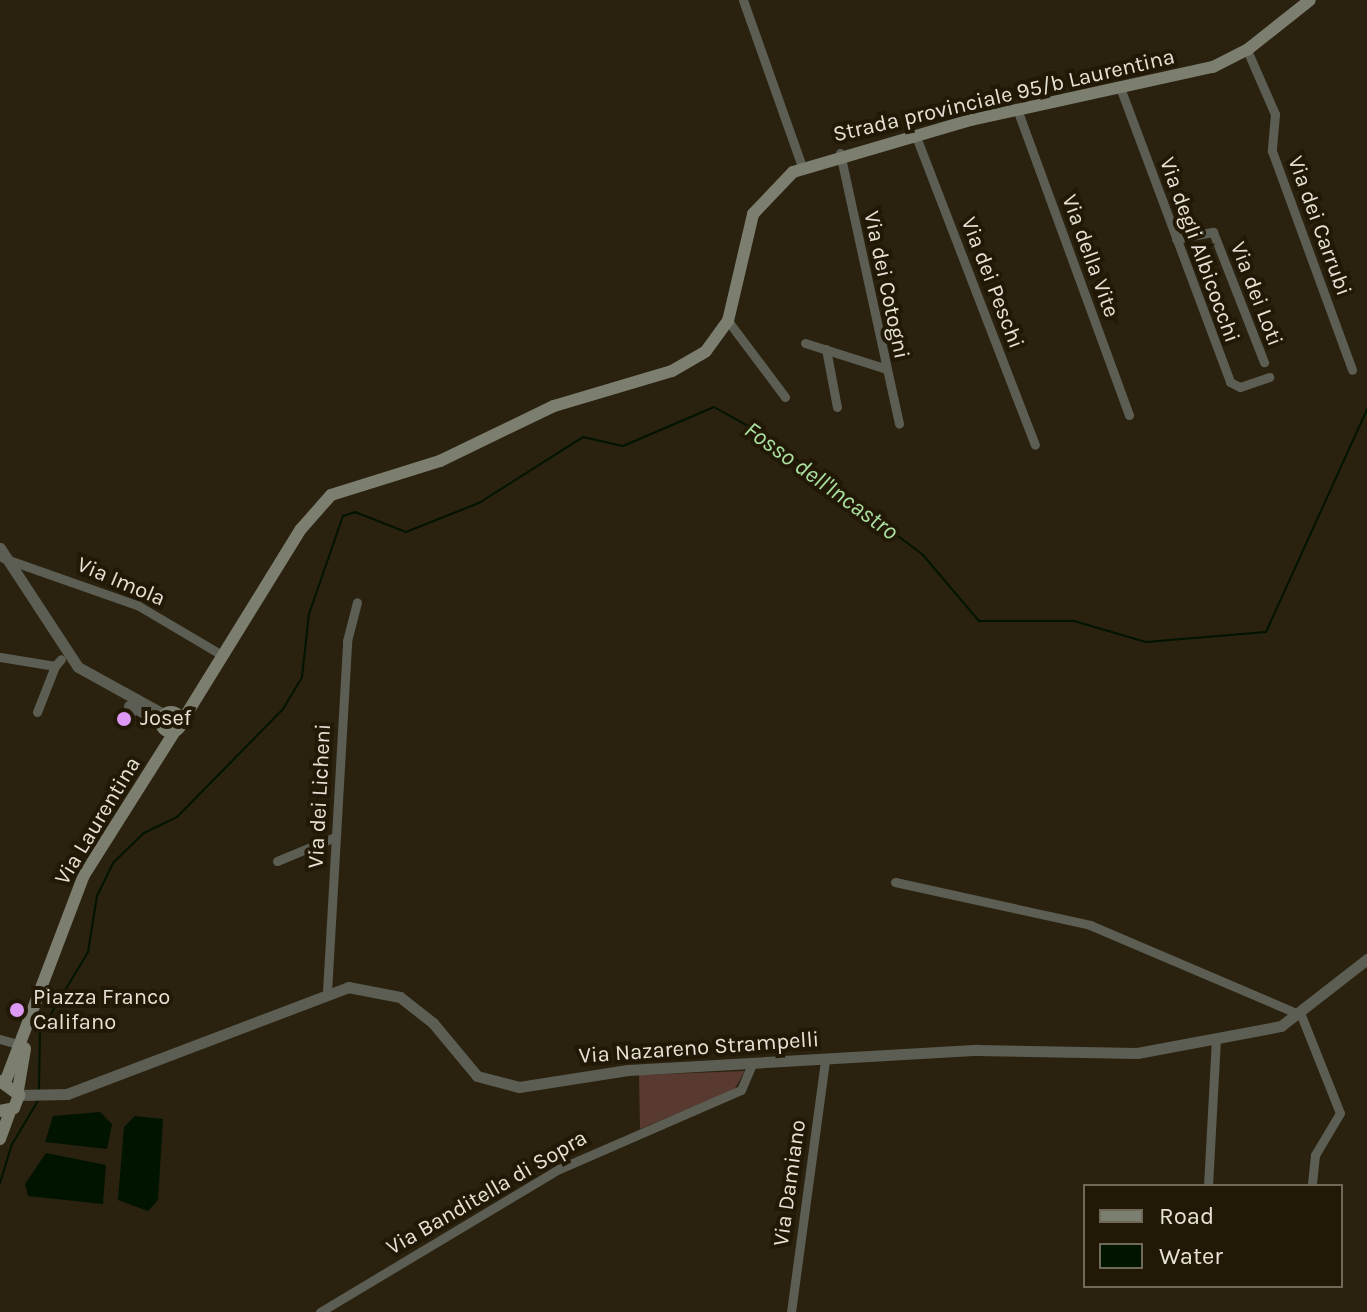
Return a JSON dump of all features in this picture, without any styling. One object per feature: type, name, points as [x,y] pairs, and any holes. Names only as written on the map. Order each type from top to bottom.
[{"type":"main road","name":"Strada provinciale 95/b Laurentina","points":[[222,655],[308,519],[353,483],[433,464],[554,406],[678,369],[706,351],[728,321],[753,214],[769,189],[802,167],[840,153],[1017,109],[1121,90],[1247,50],[1310,0]]},
{"type":"main road","points":[[169,722],[222,655]]},
{"type":"main road","name":"Via Laurentina","points":[[3,1080],[25,1046],[84,875],[162,754],[169,722]]},
{"type":"main road","name":"Via Laurentina","points":[[23,1094],[25,1046]]},
{"type":"main road","points":[[0,1139],[5,1111],[23,1094],[3,1080]]},
{"type":"street","points":[[743,0],[802,167]]},
{"type":"street","name":"Via dei Carrubi","points":[[1247,50],[1275,114],[1272,151],[1352,370]]},
{"type":"street","name":"Via degli Albicocchi","points":[[1121,90],[1230,382],[1240,387],[1269,377]]},
{"type":"street","name":"Via della Vite","points":[[1017,109],[1129,415]]},
{"type":"street","name":"Via dei Peschi","points":[[915,134],[1035,445]]},
{"type":"street","name":"Via dei Cotogni","points":[[840,153],[884,368],[899,424]]},
{"type":"street","name":"Via dei Loti","points":[[1176,239],[1213,232],[1264,362]]},
{"type":"street","points":[[728,321],[785,397]]},
{"type":"street","points":[[805,343],[884,368]]},
{"type":"street","points":[[826,349],[837,407]]},
{"type":"street","points":[[0,548],[2,558],[58,662],[92,688],[169,722]]},
{"type":"street","points":[[2,558],[78,667],[169,722]]},
{"type":"street","name":"Via Imola","points":[[2,558],[136,605],[222,655]]},
{"type":"street","name":"Via dei Licheni","points":[[327,992],[347,641],[357,602]]},
{"type":"street","points":[[0,657],[58,662]]},
{"type":"street","points":[[37,712],[58,662]]},
{"type":"street","points":[[277,861],[335,837]]},
{"type":"street","points":[[895,882],[1090,925],[1301,1015],[1340,1109],[1338,1126],[1314,1157],[1312,1184]]},
{"type":"street","name":"Via Nazareno Strampelli","points":[[23,1094],[53,1096],[327,992],[367,987],[400,997],[433,1023],[474,1074],[497,1086],[752,1064],[997,1050],[1117,1055],[1216,1039],[1301,1015],[1367,959]]},
{"type":"street","points":[[0,1039],[25,1046]]},
{"type":"street","points":[[1208,1184],[1216,1039]]},
{"type":"street","name":"Via Damiano","points":[[791,1312],[825,1059]]},
{"type":"street","name":"Via Banditella di Sopra","points":[[320,1312],[559,1169],[741,1090],[752,1064]]},
{"type":"shaded area","points":[[745,1071],[734,1090],[640,1129],[639,1075]]},
{"type":"water","points":[[100,1112],[112,1124],[107,1149],[45,1142],[53,1116]]},
{"type":"water","points":[[135,1116],[163,1119],[158,1200],[148,1211],[118,1200],[124,1127]]},
{"type":"water","points":[[46,1153],[106,1165],[103,1204],[28,1196],[25,1184]]},
{"type":"waterway","name":"Fosso dell'Incastro","points":[[39,1089],[40,1032],[88,952],[97,896],[113,863],[144,833],[177,817],[283,709],[302,677],[309,614],[343,516],[355,512],[406,532],[479,503],[583,437],[623,446],[714,407],[764,435],[923,555],[979,621],[1074,621],[1146,642],[1266,632],[1367,409]]},
{"type":"waterway","name":"Fosso dell'Incastro","points":[[0,1183],[11,1146],[39,1099]]},
{"type":"place","name":"Josef","points":[[124,719]]},
{"type":"place","name":"Piazza Franco Califano","points":[[17,1010]]}]
